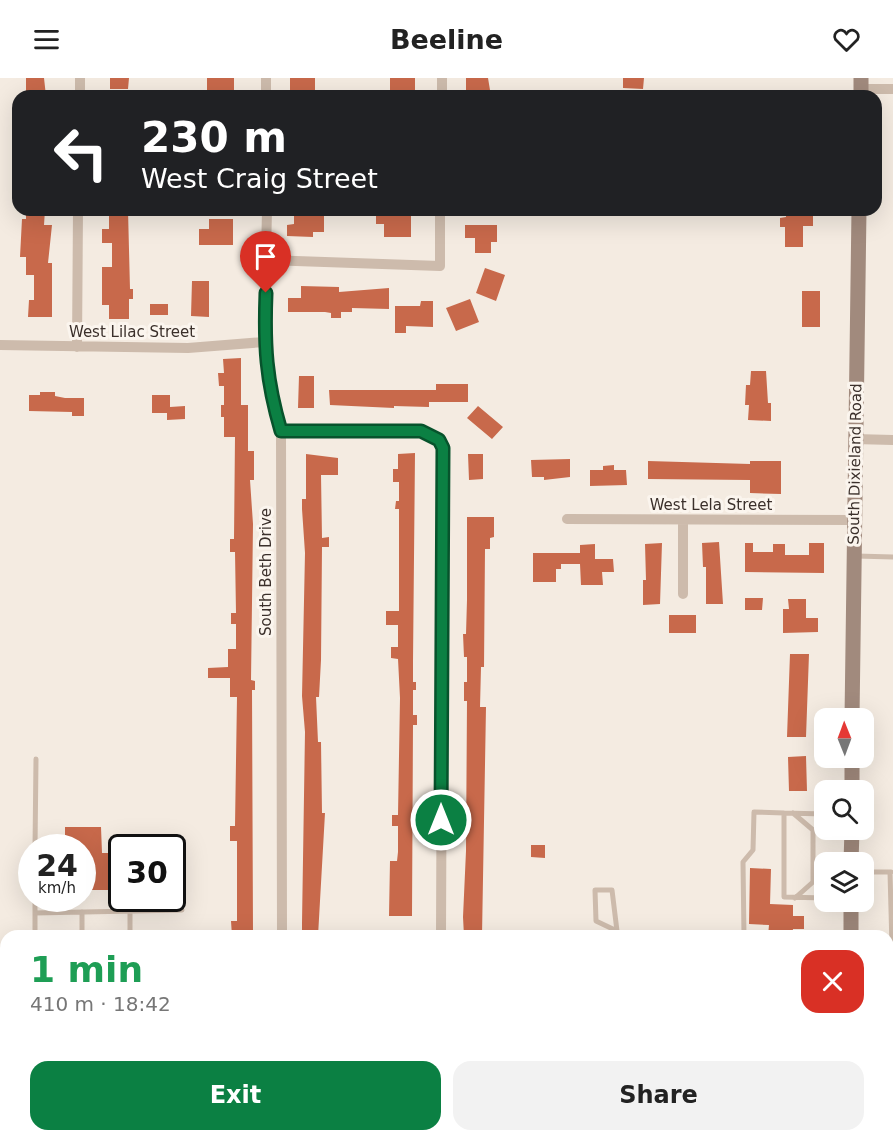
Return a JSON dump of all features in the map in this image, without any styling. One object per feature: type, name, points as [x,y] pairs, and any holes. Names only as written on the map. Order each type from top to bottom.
[{"type":"main road","name":"South Dixieland Road","points":[[852,708],[859,216]]},
{"type":"main road","points":[[851,912],[851,930]]},
{"type":"street","points":[[861,88],[893,89]]},
{"type":"street","points":[[77,347],[78,216]]},
{"type":"street","name":"South Beth Drive","points":[[267,216],[264,342],[272,401],[281,431],[282,930]]},
{"type":"street","points":[[267,260],[440,266],[440,216]]},
{"type":"street","name":"West Lilac Street","points":[[0,345],[188,348],[264,342]]},
{"type":"street","points":[[281,431],[421,431],[439,440],[443,448],[441,930]]},
{"type":"street","points":[[855,439],[893,440]]},
{"type":"street","name":"West Lela Street","points":[[567,519],[854,520]]},
{"type":"street","points":[[683,521],[683,594]]},
{"type":"lane","points":[[854,556],[893,557]]},
{"type":"lane","points":[[35,834],[36,759]]},
{"type":"lane","points":[[744,930],[743,861],[753,850],[754,812],[814,814]]},
{"type":"lane","points":[[784,813],[784,897],[814,898]]},
{"type":"lane","points":[[793,813],[813,830],[813,882],[795,898]]},
{"type":"lane","points":[[874,872],[891,872],[892,930]]},
{"type":"lane","points":[[612,930],[596,921],[595,890],[612,890],[617,930]]},
{"type":"lane","points":[[35,930],[35,913],[82,912],[82,930]]},
{"type":"lane","points":[[129,930],[130,912]]},
{"type":"building","points":[[26,78],[44,78],[45,90],[26,90]]},
{"type":"building","points":[[110,78],[129,78],[128,89],[110,89]]},
{"type":"building","points":[[207,78],[234,78],[234,90],[207,90]]},
{"type":"building","points":[[290,78],[315,78],[315,90],[290,90]]},
{"type":"building","points":[[390,78],[415,78],[415,90],[390,90]]},
{"type":"building","points":[[466,78],[488,78],[490,90],[466,90]]},
{"type":"building","points":[[623,78],[644,78],[643,89],[623,88]]},
{"type":"building","points":[[26,216],[45,216],[44,225],[52,225],[48,263],[52,263],[52,317],[28,317],[29,300],[34,300],[34,275],[26,275],[26,257],[20,257],[22,219],[26,219]]},
{"type":"building","points":[[109,216],[128,216],[130,289],[133,289],[133,299],[129,299],[129,319],[109,319],[109,305],[102,305],[102,267],[112,267],[112,243],[102,243],[102,229],[109,229]]},
{"type":"building","points":[[294,216],[324,216],[324,232],[313,232],[313,237],[287,236],[287,225],[294,224]]},
{"type":"building","points":[[376,216],[411,216],[411,237],[384,237],[384,224],[376,224]]},
{"type":"building","points":[[813,216],[813,226],[803,226],[803,247],[785,247],[785,227],[780,227],[780,218]]},
{"type":"building","points":[[209,219],[233,219],[233,245],[199,245],[199,229],[209,229]]},
{"type":"building","points":[[465,225],[497,225],[497,242],[491,242],[491,253],[475,253],[475,238],[465,238]]},
{"type":"building","points":[[485,268],[505,275],[496,301],[476,293]]},
{"type":"building","points":[[192,281],[209,281],[209,317],[191,316]]},
{"type":"building","points":[[301,286],[339,287],[339,292],[389,288],[389,309],[352,308],[352,312],[341,312],[341,318],[331,318],[331,313],[325,312],[288,312],[288,298],[301,298]]},
{"type":"building","points":[[802,291],[820,291],[820,327],[802,327]]},
{"type":"building","points":[[470,299],[479,322],[456,331],[446,308]]},
{"type":"building","points":[[421,301],[433,301],[433,327],[406,326],[406,333],[395,333],[395,306],[420,306]]},
{"type":"building","points":[[150,304],[168,304],[168,315],[150,315]]},
{"type":"building","points":[[241,358],[241,405],[248,405],[248,451],[254,451],[254,480],[250,480],[253,524],[251,680],[255,681],[255,690],[252,690],[253,930],[232,930],[231,921],[237,921],[237,841],[230,841],[230,826],[235,826],[237,697],[230,697],[230,678],[208,678],[208,668],[228,667],[228,649],[236,649],[236,624],[231,624],[231,613],[236,613],[235,552],[230,552],[230,539],[234,539],[235,437],[224,437],[224,417],[221,417],[221,405],[224,405],[224,386],[219,386],[218,373],[224,373],[223,359]]},
{"type":"building","points":[[751,371],[766,371],[771,421],[748,420],[749,405],[745,405],[746,385],[750,385]]},
{"type":"building","points":[[299,376],[314,376],[314,408],[298,408]]},
{"type":"building","points":[[436,384],[468,384],[468,402],[429,402],[429,407],[394,406],[394,408],[330,405],[329,390],[436,390]]},
{"type":"building","points":[[40,392],[55,392],[55,396],[65,398],[84,398],[84,416],[72,416],[72,412],[29,411],[29,395],[40,395]]},
{"type":"building","points":[[152,395],[170,395],[170,407],[185,406],[185,419],[167,420],[167,413],[152,413]]},
{"type":"building","points":[[478,406],[503,427],[492,439],[467,418]]},
{"type":"building","points":[[415,453],[413,682],[416,682],[416,690],[413,690],[413,715],[417,715],[417,725],[413,725],[412,916],[389,916],[390,861],[397,861],[398,852],[398,826],[392,826],[392,815],[398,815],[400,698],[398,659],[391,658],[391,647],[398,647],[398,625],[386,625],[386,611],[399,611],[399,509],[395,509],[396,501],[399,501],[399,482],[393,482],[393,469],[398,469],[398,454]]},
{"type":"building","points":[[306,454],[338,458],[338,475],[321,475],[322,538],[329,537],[329,547],[322,547],[321,660],[319,697],[316,697],[318,742],[321,742],[322,813],[325,813],[318,930],[302,930],[305,732],[302,696],[305,553],[302,499],[306,499]]},
{"type":"building","points":[[468,454],[483,454],[483,479],[469,480]]},
{"type":"building","points":[[570,459],[570,477],[544,480],[544,477],[532,477],[531,460]]},
{"type":"building","points":[[648,461],[750,464],[750,461],[781,461],[781,494],[750,493],[750,480],[648,479]]},
{"type":"building","points":[[614,465],[614,470],[626,470],[627,485],[590,486],[590,470],[603,470],[603,466]]},
{"type":"building","points":[[467,517],[494,517],[494,537],[490,538],[490,549],[485,549],[484,667],[481,667],[480,707],[486,707],[482,930],[464,930],[463,917],[467,701],[464,701],[464,682],[467,682],[467,657],[464,657],[463,634],[466,634]]},
{"type":"building","points":[[719,542],[723,604],[706,604],[706,567],[703,567],[702,543]]},
{"type":"building","points":[[662,543],[660,604],[643,605],[643,580],[646,580],[645,544]]},
{"type":"building","points":[[745,543],[753,543],[753,552],[773,552],[773,544],[785,544],[785,555],[809,555],[809,543],[824,543],[824,573],[745,572]]},
{"type":"building","points":[[595,544],[595,559],[613,559],[614,572],[602,572],[603,585],[581,585],[580,564],[561,564],[561,569],[556,569],[556,582],[533,582],[533,553],[580,553],[580,545]]},
{"type":"building","points":[[745,598],[763,598],[762,610],[745,610]]},
{"type":"building","points":[[788,599],[806,599],[806,618],[818,618],[818,632],[783,633],[783,609],[789,609]]},
{"type":"building","points":[[669,615],[696,615],[696,633],[669,633]]},
{"type":"building","points":[[790,654],[809,654],[806,737],[787,737]]},
{"type":"building","points":[[806,756],[807,791],[789,791],[788,757]]},
{"type":"building","points":[[65,827],[101,827],[102,853],[108,853],[108,890],[96,890],[96,834],[65,834]]},
{"type":"building","points":[[531,845],[545,845],[545,858],[531,857]]},
{"type":"building","points":[[750,868],[771,869],[770,904],[793,905],[793,916],[804,916],[804,929],[769,930],[769,925],[749,924]]},
{"type":"route","points":[[266,293],[264,342],[272,401],[281,431],[421,431],[439,440],[443,448],[441,820]]}]
